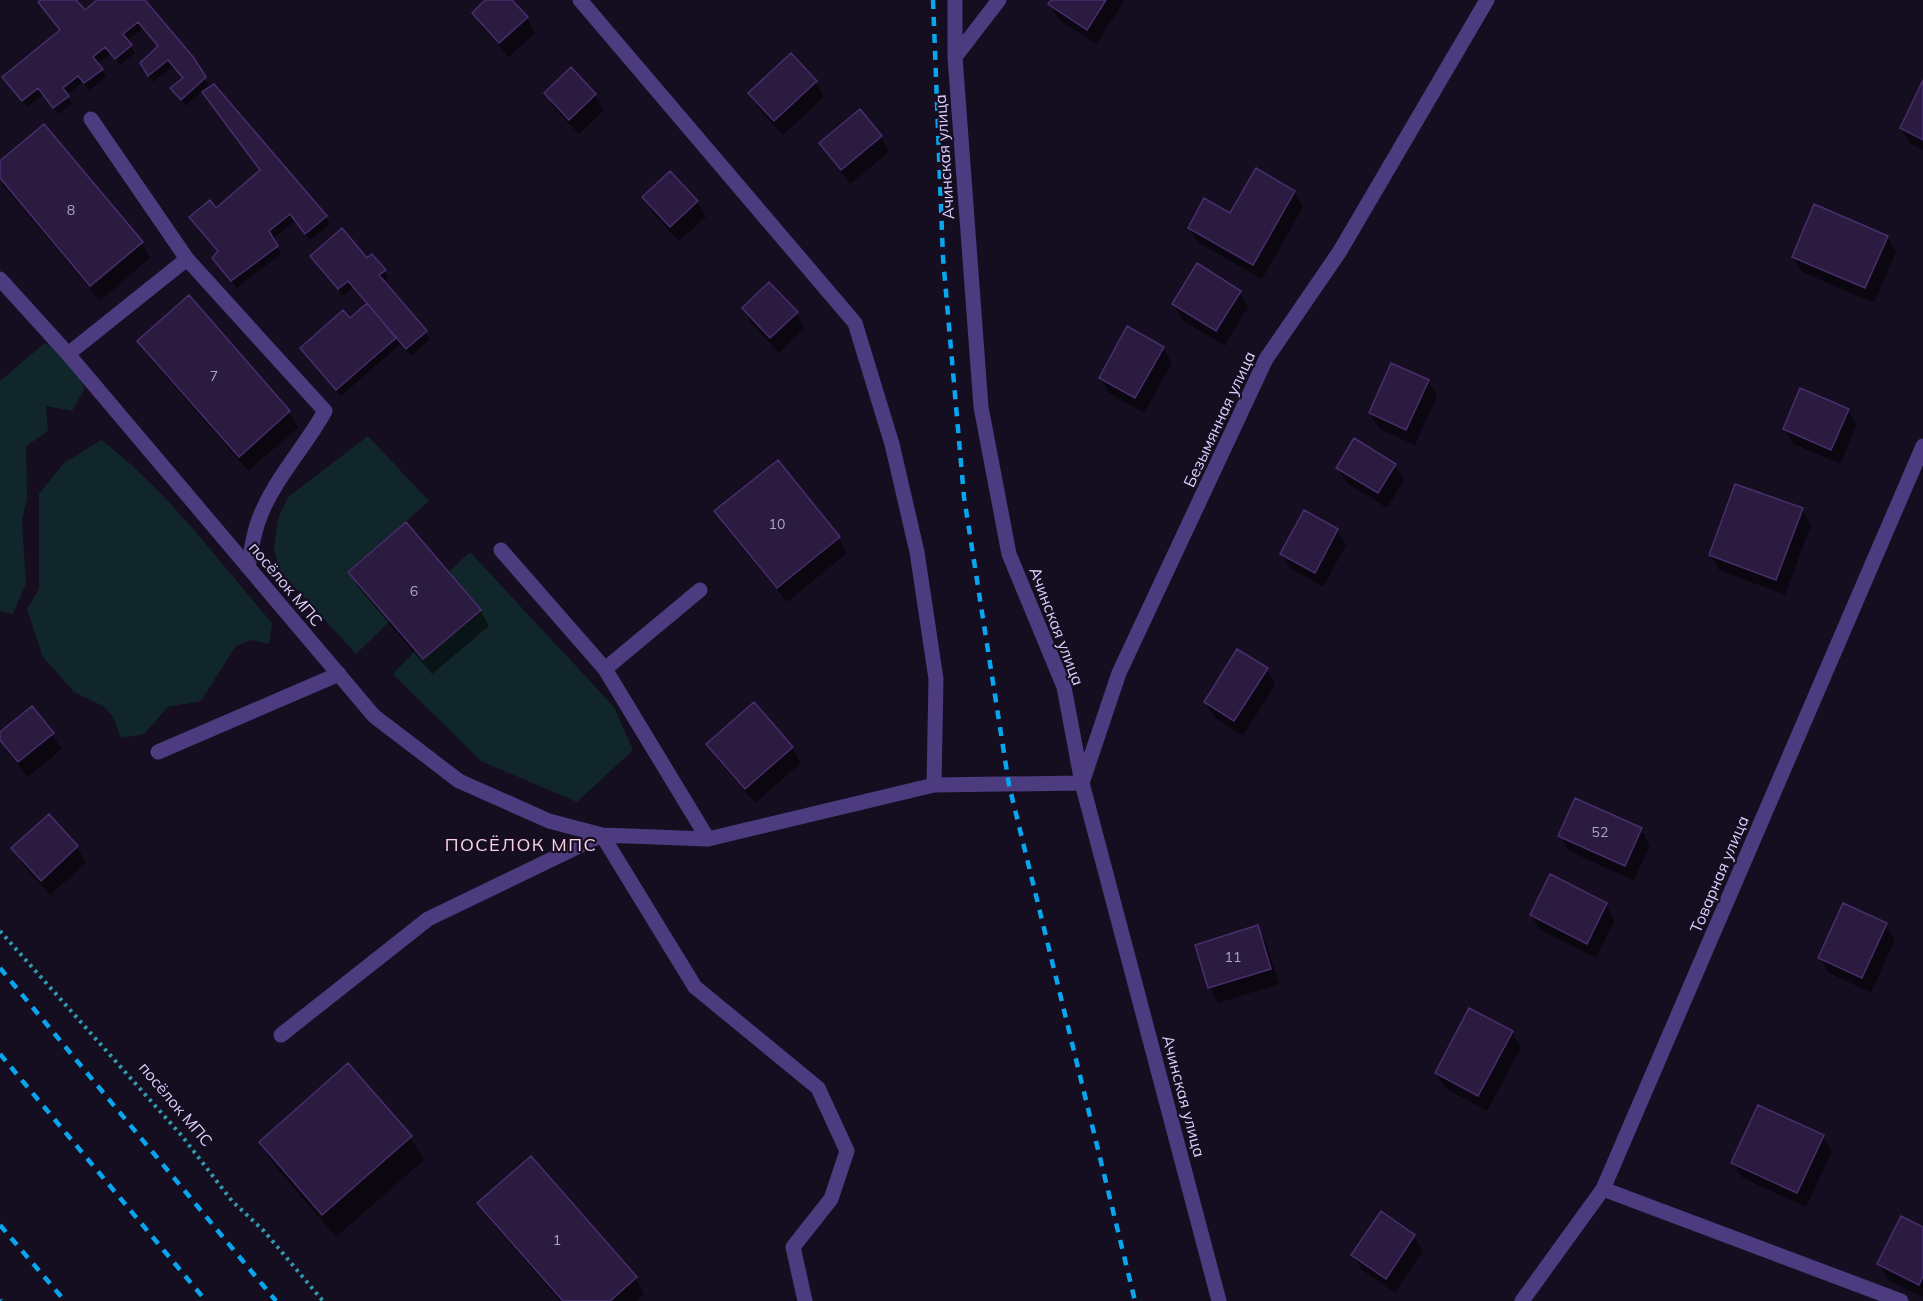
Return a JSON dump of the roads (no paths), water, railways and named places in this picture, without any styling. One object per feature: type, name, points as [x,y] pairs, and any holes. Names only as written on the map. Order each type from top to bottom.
[{"type":"street","points":[[580,0],[855,323],[892,444],[917,552],[936,679],[934,785]]},
{"type":"street","name":"Ачинская улица","points":[[955,0],[955,57],[981,406],[1009,554],[1064,687],[1082,783],[1219,1301]]},
{"type":"street","points":[[955,57],[999,0]]},
{"type":"street","name":"Безымянная улица","points":[[1082,783],[1119,673],[1266,359],[1340,251],[1487,0]]},
{"type":"street","points":[[91,119],[187,259],[325,411],[308,441],[277,481],[257,522],[248,567]]},
{"type":"street","points":[[68,354],[187,259]]},
{"type":"street","name":"посёлок МПС","points":[[0,279],[68,354],[374,716],[459,781],[549,821],[602,835],[708,839],[934,785],[1082,783]]},
{"type":"street","name":"Товарная улица","points":[[1522,1301],[1603,1189],[1923,446]]},
{"type":"street","points":[[501,550],[605,669],[708,839]]},
{"type":"street","points":[[605,669],[700,590]]},
{"type":"street","points":[[158,752],[339,674]]},
{"type":"street","points":[[280,1035],[428,919],[602,835],[694,987],[818,1088],[847,1151],[831,1199],[793,1247],[805,1301]]},
{"type":"street","points":[[1603,1189],[1901,1301]]},
{"type":"railway","points":[[933,0],[943,258],[964,497],[1009,785],[1135,1301]]},
{"type":"railway","points":[[0,968],[276,1301]]},
{"type":"railway","points":[[0,1054],[206,1301]]},
{"type":"railway","points":[[0,1225],[65,1301]]},
{"type":"district","name":"ПОСЁЛОК МПС","points":[[521,845]]}]
